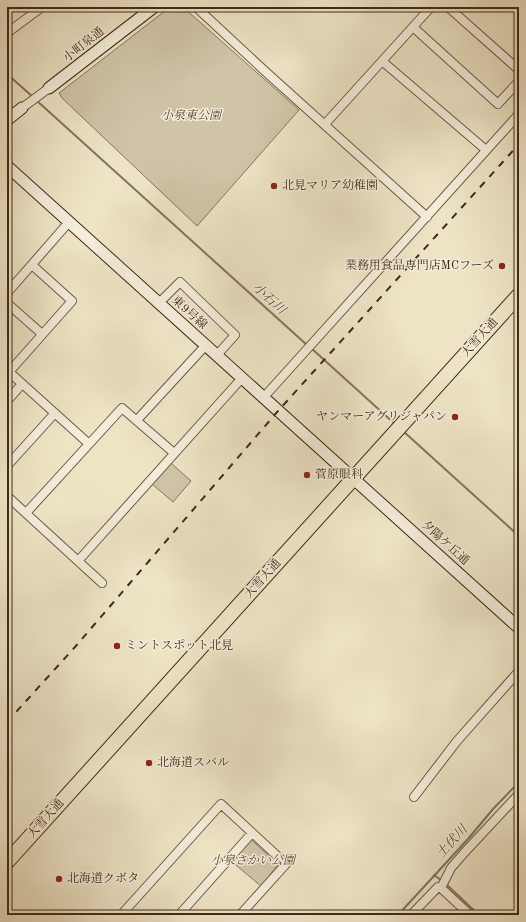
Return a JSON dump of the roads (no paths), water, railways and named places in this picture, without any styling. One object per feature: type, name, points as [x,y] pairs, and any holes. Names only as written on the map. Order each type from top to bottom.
[{"type":"highway","name":"大雪大通","points":[[7,862],[519,295]]},
{"type":"street","points":[[7,34],[42,7]]},
{"type":"street","name":"小町泉通","points":[[49,88],[154,7]]},
{"type":"street","points":[[196,7],[427,217]]},
{"type":"street","points":[[325,124],[431,7]]},
{"type":"street","points":[[448,7],[519,70]]},
{"type":"street","points":[[413,27],[498,104],[519,82]]},
{"type":"street","points":[[382,61],[486,150]]},
{"type":"street","points":[[7,120],[49,88]]},
{"type":"street","points":[[264,397],[519,114]]},
{"type":"street","name":"東9号線","points":[[7,166],[354,479]]},
{"type":"street","points":[[7,293],[70,222]]},
{"type":"street","points":[[32,265],[72,301],[8,371],[88,443]]},
{"type":"street","points":[[159,303],[180,282],[235,335],[217,355]]},
{"type":"street","points":[[7,303],[42,334]]},
{"type":"street","points":[[137,420],[206,345]]},
{"type":"street","points":[[78,561],[242,378]]},
{"type":"street","points":[[7,401],[22,384]]},
{"type":"street","points":[[26,513],[88,443],[122,408],[174,453]]},
{"type":"street","points":[[7,466],[54,413]]},
{"type":"street","name":"夕陽ケ丘通","points":[[354,479],[519,628]]},
{"type":"street","points":[[7,496],[102,584]]},
{"type":"street","points":[[414,797],[456,741],[519,671]]},
{"type":"street","points":[[441,888],[451,868],[519,794]]},
{"type":"street","points":[[121,915],[221,804],[286,864],[240,915]]},
{"type":"street","points":[[180,915],[252,833]]},
{"type":"street","points":[[411,915],[438,887],[441,888],[470,915]]},
{"type":"waterway","name":"小石川","points":[[7,74],[33,97]]},
{"type":"waterway","name":"小石川","points":[[36,100],[307,345]]},
{"type":"waterway","name":"小石川","points":[[311,348],[395,424]]},
{"type":"waterway","name":"小石川","points":[[403,431],[519,536]]},
{"type":"waterway","name":"土伏川","points":[[398,915],[519,782]]},
{"type":"waterway","name":"土伏川","points":[[434,875],[441,880]]},
{"type":"waterway","points":[[447,885],[479,915]]},
{"type":"railway","points":[[7,722],[75,647],[278,411],[519,144]]},
{"type":"place","name":"北見マリア幼稚園","points":[[274,186]]},
{"type":"place","name":"業務用食品専門店MCフーズ","points":[[502,266]]},
{"type":"place","name":"ヤンマーアグリジャパン","points":[[455,417]]},
{"type":"place","name":"菅原眼科","points":[[307,475]]},
{"type":"place","name":"ミントスポット北見","points":[[117,646]]},
{"type":"place","name":"北海道スバル","points":[[149,763]]},
{"type":"place","name":"北海道クボタ","points":[[59,879]]},
{"type":"park label","name":"小泉東公園","points":[[191,116]]},
{"type":"park label","name":"小泉さかい公園","points":[[253,861]]}]
